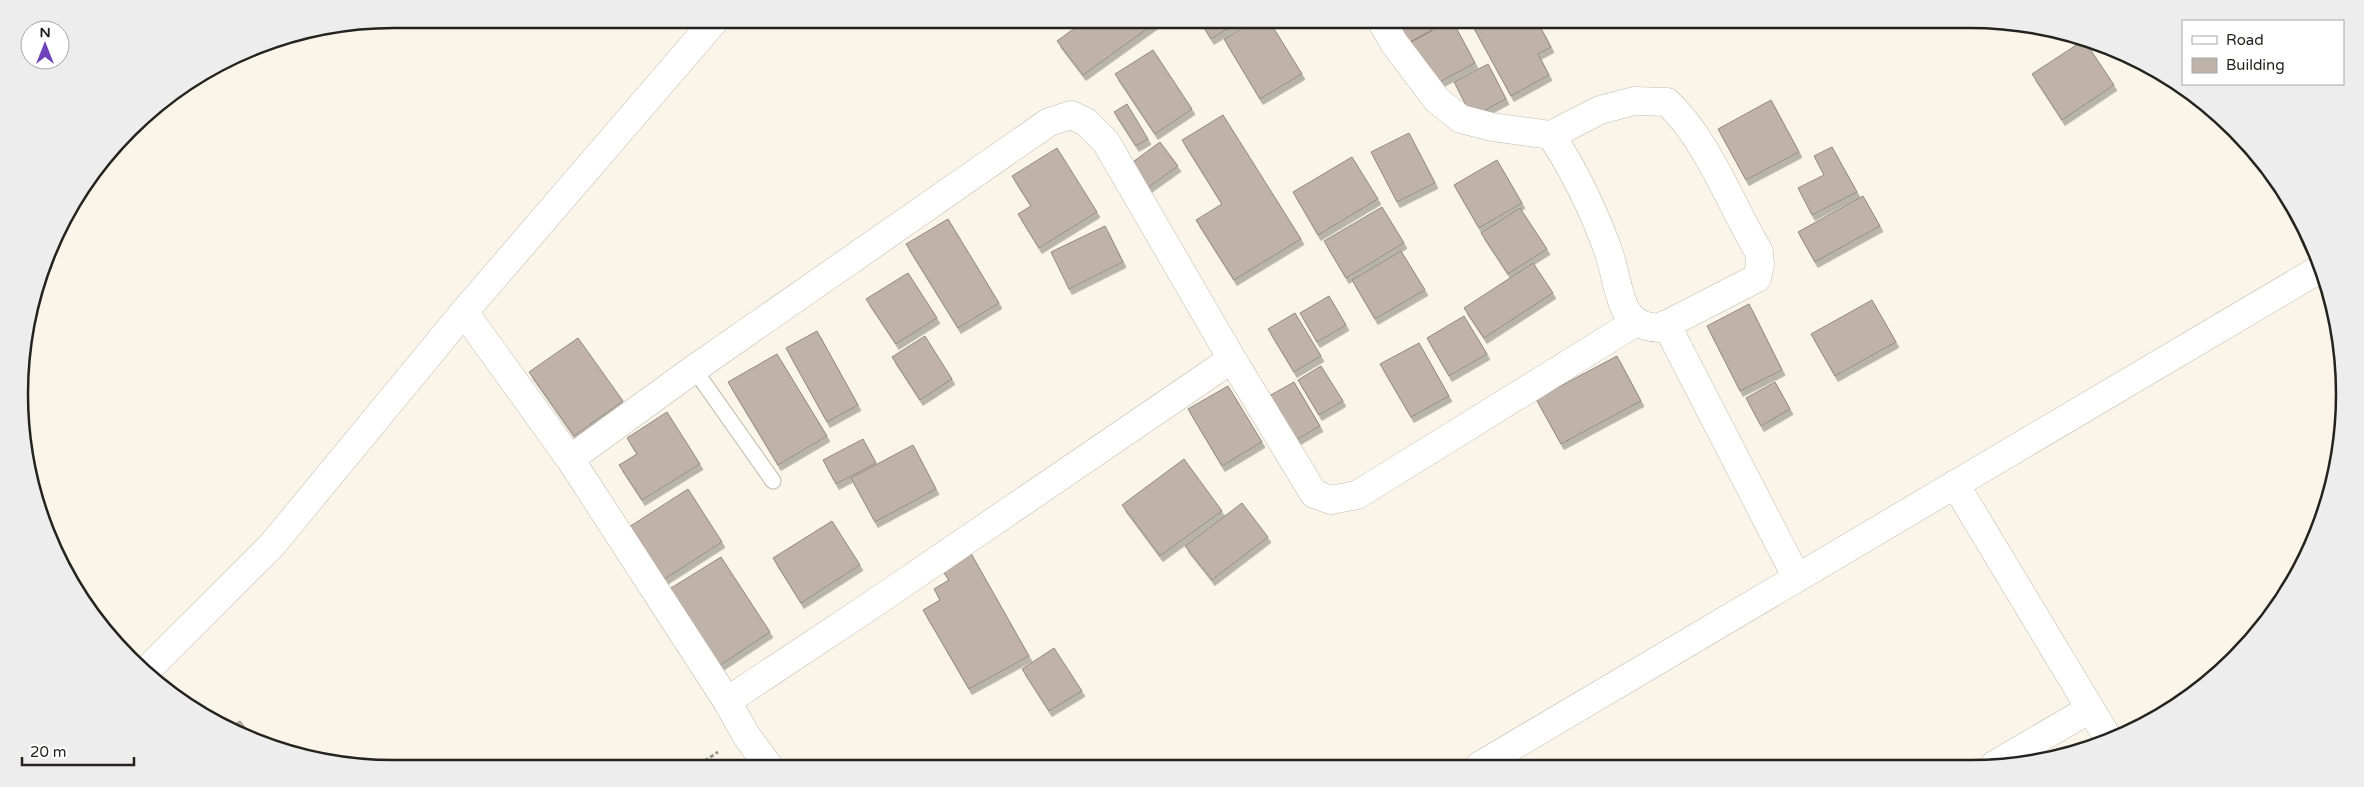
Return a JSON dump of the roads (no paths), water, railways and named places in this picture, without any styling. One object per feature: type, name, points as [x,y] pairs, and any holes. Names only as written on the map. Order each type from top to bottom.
[{"type":"street","points":[[150,667],[272,545],[464,312],[708,28]]},
{"type":"street","points":[[1385,28],[1394,43],[1437,100],[1461,118],[1492,127],[1550,135],[1600,110],[1634,101],[1655,100],[1667,102],[1696,137],[1759,252],[1760,264],[1756,278],[1660,328],[1646,327],[1636,322],[1626,310],[1599,225],[1564,155],[1550,135]]},
{"type":"street","points":[[570,459],[694,369],[1049,122],[1071,115],[1086,122],[1106,142],[1232,359],[1314,494],[1331,500],[1357,495],[1636,322]]},
{"type":"street","points":[[1489,760],[2315,271]]},
{"type":"street","points":[[464,312],[570,459],[727,701],[746,735],[764,760]]},
{"type":"street","points":[[1666,324],[1796,578]]},
{"type":"street","points":[[727,701],[873,604],[1232,359]]},
{"type":"street","points":[[1955,484],[2105,734]]},
{"type":"street","points":[[2007,757],[2090,709]]},
{"type":"lane","points":[[694,369],[772,481]]}]
